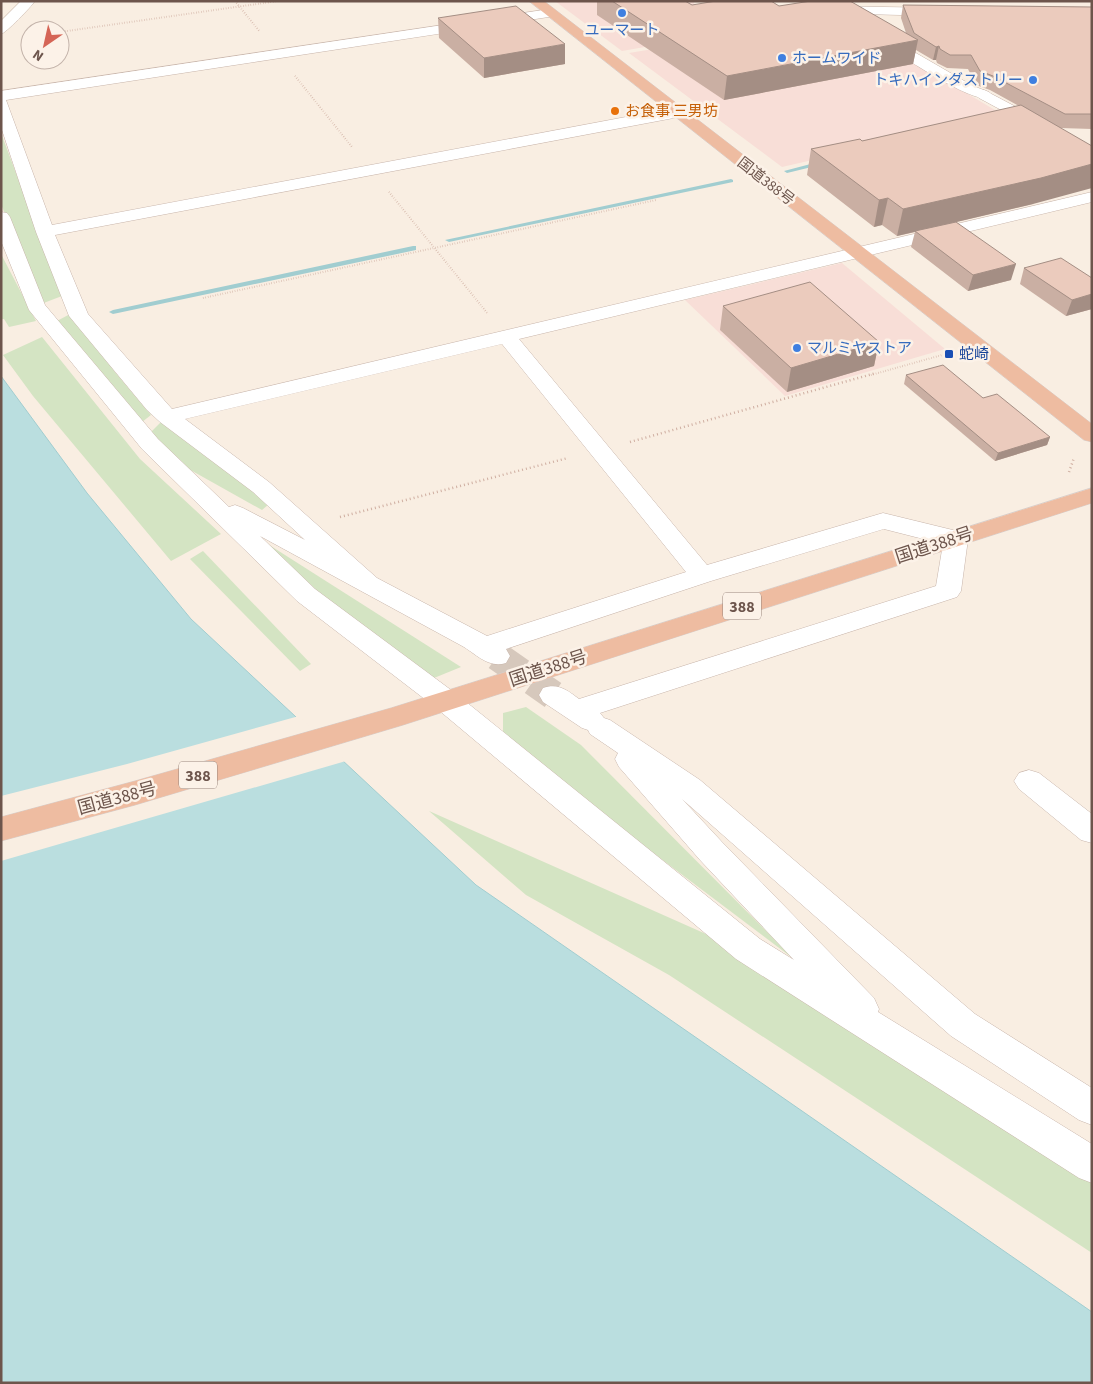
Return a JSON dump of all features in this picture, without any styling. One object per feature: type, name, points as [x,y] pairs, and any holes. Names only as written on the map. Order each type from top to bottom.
[{"type":"highway","name":"国道388号","points":[[535,1],[1092,435]]},
{"type":"highway","name":"国道388号","points":[[1,829],[135,793],[393,718],[1092,496]]},
{"type":"street","points":[[1,30],[14,14],[29,1]]},
{"type":"street","points":[[815,10],[892,6],[952,12]]},
{"type":"street","points":[[841,10],[846,16],[968,89],[984,95],[1092,154]]},
{"type":"street","points":[[1,96],[550,13]]},
{"type":"street","points":[[1,103],[44,232],[79,316],[155,405],[168,417],[262,488],[370,585]]},
{"type":"street","points":[[44,232],[678,112]]},
{"type":"street","points":[[168,417],[1092,197]]},
{"type":"street","points":[[1,217],[36,306],[150,444],[306,595],[445,700],[748,949],[1092,1165]]},
{"type":"street","points":[[506,336],[702,575]]},
{"type":"street","points":[[206,498],[491,652],[702,575],[883,521],[956,538],[948,591],[577,710]]},
{"type":"street","points":[[577,710],[891,1039]]},
{"type":"street","points":[[577,710],[690,788],[962,1026],[1092,1108]]},
{"type":"street","points":[[1029,781],[1092,831]]},
{"type":"path","points":[[70,31],[278,1]]},
{"type":"path","points":[[203,298],[656,200]]},
{"type":"path","points":[[339,518],[599,450],[942,354]]},
{"type":"shaded area","points":[[555,1],[693,1],[700,16],[725,33],[622,51]]},
{"type":"shaded area","points":[[840,18],[1005,116],[782,167],[629,53]]},
{"type":"shaded area","points":[[842,263],[945,349],[785,396],[685,300]]},
{"type":"green space","points":[[1,133],[62,296],[41,304],[1,204]]},
{"type":"green space","points":[[1,254],[36,321],[9,327],[4,319],[1,319]]},
{"type":"green space","points":[[72,313],[115,372],[151,415],[142,422],[55,322]]},
{"type":"green space","points":[[42,337],[140,459],[221,534],[171,561],[33,396],[3,355]]},
{"type":"green space","points":[[162,421],[269,504],[262,510],[178,463],[149,434]]},
{"type":"green space","points":[[263,541],[461,667],[434,678],[310,593]]},
{"type":"green space","points":[[203,551],[311,664],[300,671],[190,559]]},
{"type":"green space","points":[[526,707],[581,745],[795,960],[571,791],[503,736],[503,713]]},
{"type":"green space","points":[[429,811],[706,934],[1092,1169],[1092,1253],[669,975],[526,895]]},
{"type":"water","points":[[1,376],[87,493],[191,619],[476,885],[1092,1312],[1092,1383],[1,1383]]},
{"type":"pier","points":[[299,716],[346,761],[1,861],[1,796],[127,764]]},
{"type":"building","points":[[612,1],[685,1],[692,5],[716,1],[771,1],[779,6],[811,1],[850,1],[918,40],[727,76]]},
{"type":"building","name":"トキハインダストリー","points":[[903,5],[1092,7],[1092,114],[1065,114],[980,71],[971,55],[950,55],[940,49],[939,46],[936,47],[914,33]]},
{"type":"building","points":[[516,6],[565,44],[484,58],[438,18]]},
{"type":"building","points":[[1021,105],[1092,146],[1092,164],[1041,178],[903,209],[888,198],[879,200],[811,149],[860,139],[862,141]]},
{"type":"building","points":[[956,222],[1016,264],[973,275],[915,231]]},
{"type":"building","points":[[1061,258],[1092,278],[1092,294],[1072,300],[1024,268]]},
{"type":"building","points":[[810,282],[879,342],[791,368],[723,306]]},
{"type":"building","points":[[943,365],[983,398],[997,394],[1050,437],[998,453],[906,375]]},
{"type":"waterway","points":[[787,171],[822,163]]},
{"type":"waterway","points":[[449,240],[731,181]]},
{"type":"waterway","points":[[113,312],[413,248]]},
{"type":"tunnel","points":[[497,656],[553,695]]},
{"type":"place","name":"ユーマート","points":[[622,13]]},
{"type":"place","name":"ホームワイド","points":[[782,58]]},
{"type":"place","name":"トキハインダストリー","points":[[1033,80]]},
{"type":"place","name":"お食事 三男坊","points":[[615,111]]},
{"type":"place","name":"マルミヤストア","points":[[797,348]]},
{"type":"place","name":"蛇崎","points":[[949,354]]}]
